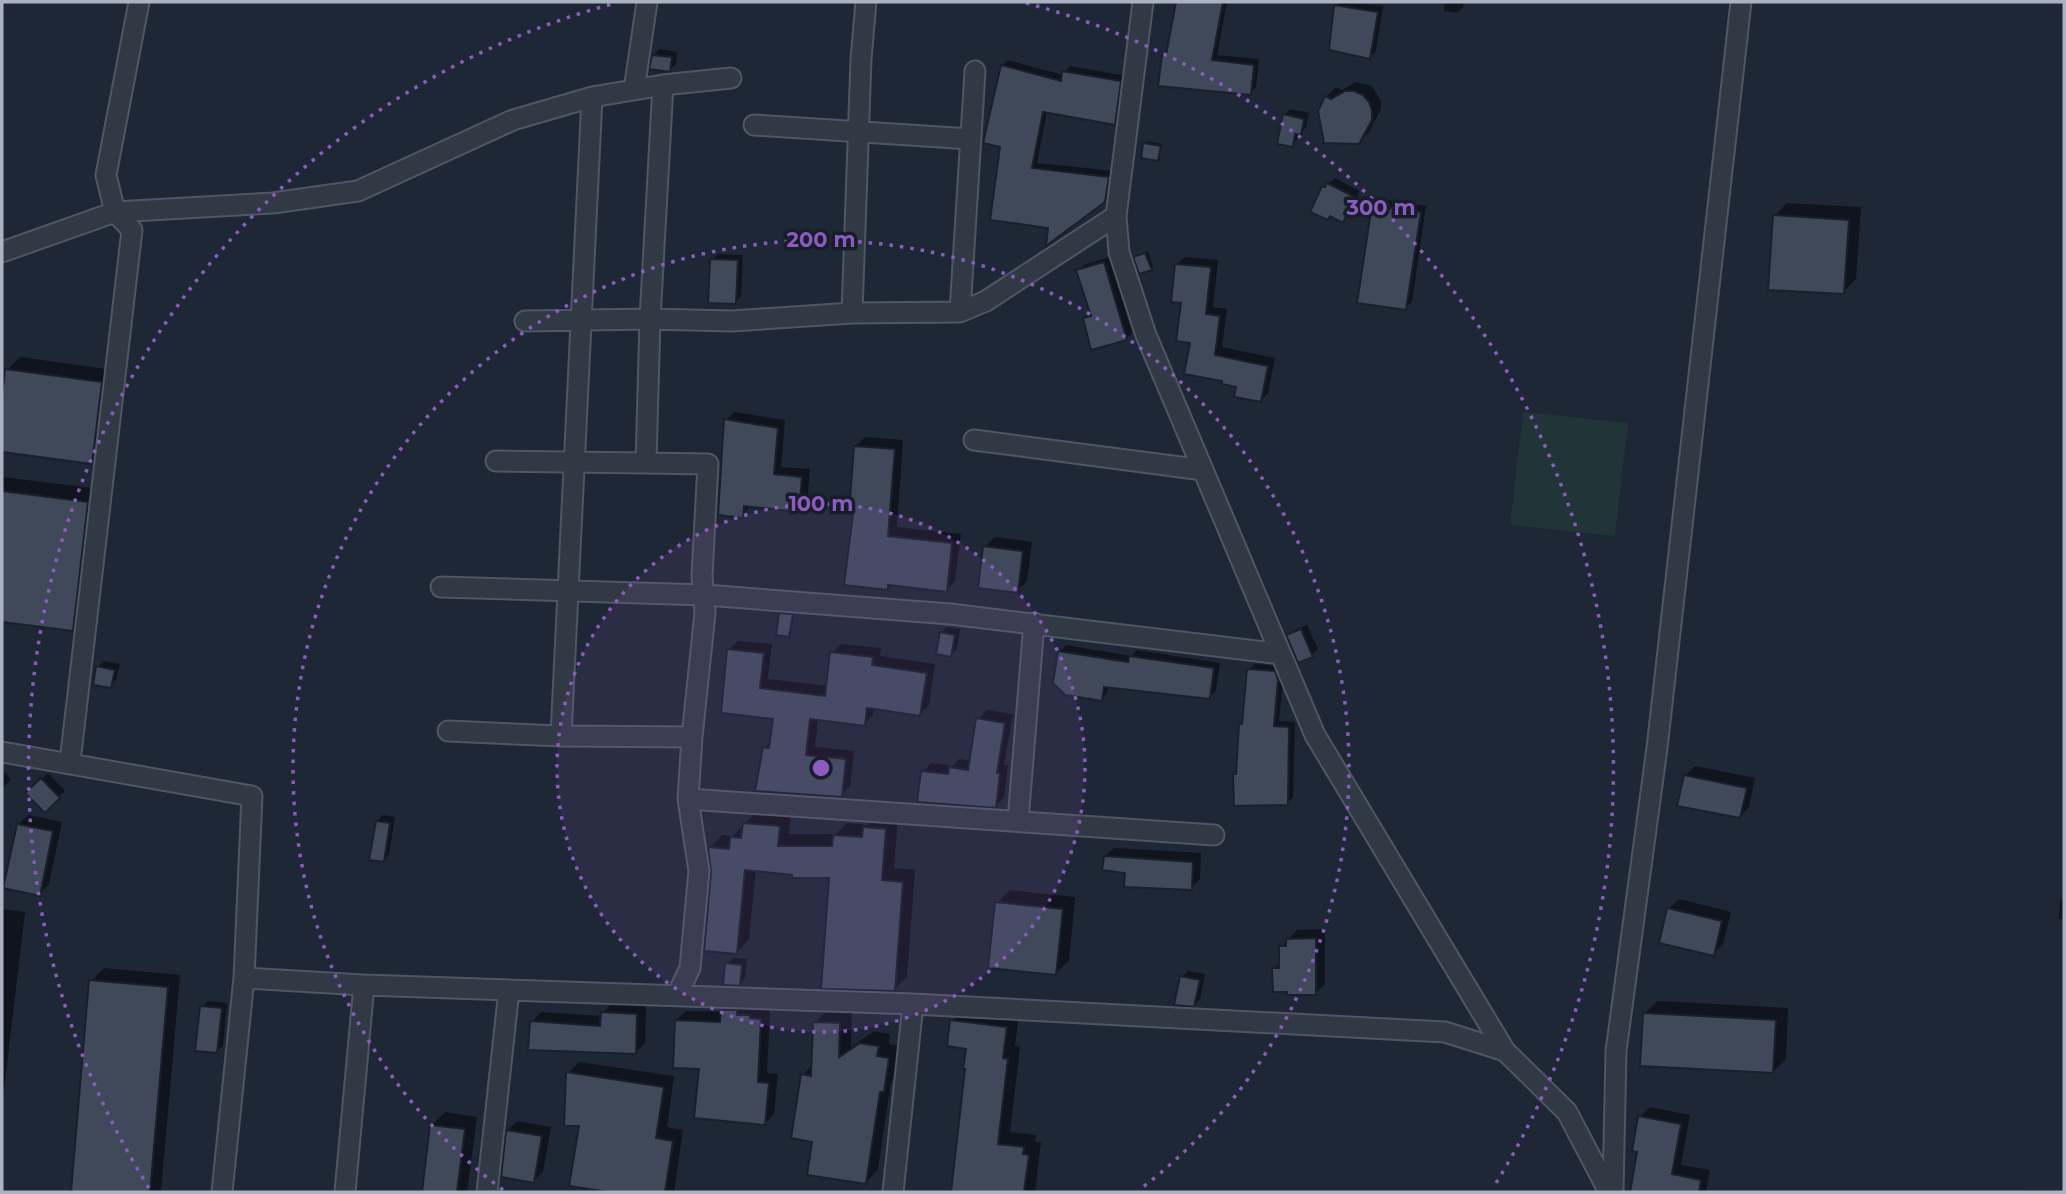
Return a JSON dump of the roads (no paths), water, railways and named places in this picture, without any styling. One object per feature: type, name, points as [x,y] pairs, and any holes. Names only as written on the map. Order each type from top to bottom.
[{"type":"street","points":[[70,762],[132,230],[115,212],[106,175],[139,2]]},
{"type":"street","points":[[634,89],[648,2]]},
{"type":"street","points":[[852,313],[858,132],[866,2]]},
{"type":"street","points":[[1143,2],[1116,216],[1119,252],[1146,335],[1315,735],[1505,1051],[1567,1112],[1611,1192]]},
{"type":"street","points":[[1611,1192],[1616,1052],[1658,734],[1741,2]]},
{"type":"street","points":[[960,312],[975,71]]},
{"type":"street","points":[[2,253],[115,212],[273,203],[358,191],[513,120],[592,97],[663,85],[730,78]]},
{"type":"street","points":[[646,463],[650,319],[663,85]]},
{"type":"street","points":[[561,736],[592,97]]},
{"type":"street","points":[[754,125],[971,139]]},
{"type":"street","points":[[526,321],[732,321],[852,313],[960,312],[986,301],[1116,216]]},
{"type":"street","points":[[974,440],[1203,470]]},
{"type":"street","points":[[496,461],[708,464],[702,576],[705,613],[688,799],[699,871],[690,968],[677,995]]},
{"type":"street","points":[[441,587],[705,595],[1034,623],[1281,654]]},
{"type":"street","points":[[1018,821],[1034,623]]},
{"type":"street","points":[[448,731],[561,736],[692,737]]},
{"type":"street","points":[[2,752],[252,796],[244,978],[222,1192]]},
{"type":"street","points":[[688,799],[1214,835]]},
{"type":"street","points":[[244,978],[364,985],[913,1004],[1445,1032],[1505,1051]]},
{"type":"street","points":[[345,1192],[364,985]]},
{"type":"street","points":[[486,1192],[509,990]]},
{"type":"street","points":[[893,1192],[913,1004]]}]
